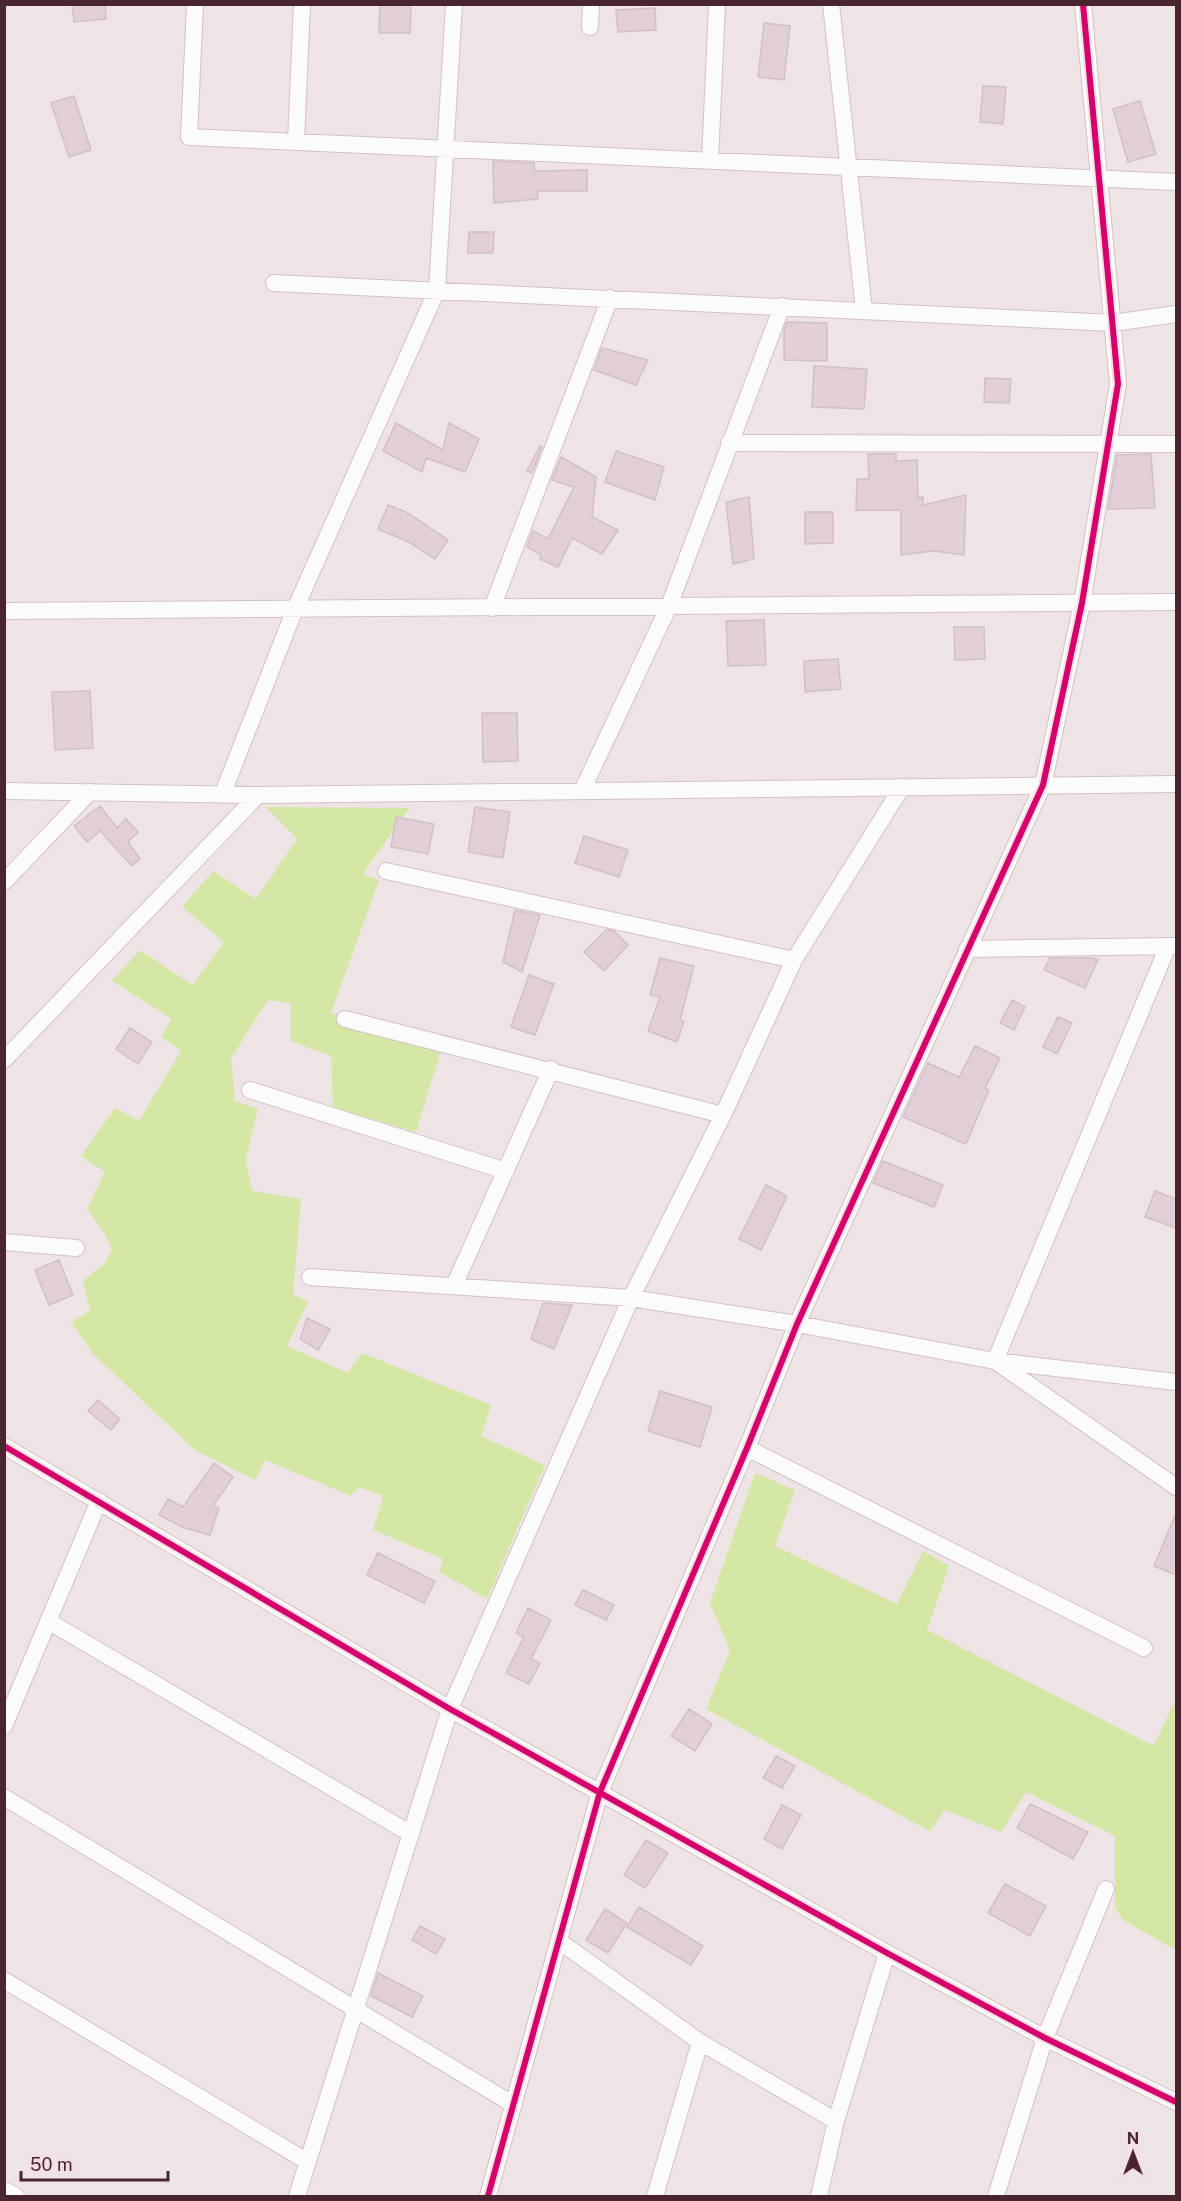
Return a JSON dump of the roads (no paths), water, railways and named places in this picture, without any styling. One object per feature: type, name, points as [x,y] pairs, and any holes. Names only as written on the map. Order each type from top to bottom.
[{"type":"street","points":[[195,4],[189,137],[1176,182]]},
{"type":"street","points":[[296,142],[302,4]]},
{"type":"street","points":[[223,793],[295,609],[437,290],[454,4]]},
{"type":"street","points":[[590,27],[591,4]]},
{"type":"street","points":[[710,161],[717,4]]},
{"type":"street","points":[[831,4],[864,310]]},
{"type":"street","points":[[488,2196],[600,1792],[747,1448],[797,1324],[1043,785],[1082,603],[1118,384],[1083,4]]},
{"type":"street","points":[[274,283],[1113,323],[1176,314]]},
{"type":"street","points":[[492,608],[610,298]]},
{"type":"street","points":[[582,791],[669,606],[782,306]]},
{"type":"street","points":[[729,443],[1176,444]]},
{"type":"street","points":[[4,611],[1176,602]]},
{"type":"street","points":[[4,790],[258,795],[1176,784]]},
{"type":"street","points":[[297,2196],[450,1709],[631,1298],[723,1115],[794,960],[902,787]]},
{"type":"street","points":[[4,882],[90,792]]},
{"type":"street","points":[[4,1060],[258,795]]},
{"type":"street","points":[[386,871],[794,960]]},
{"type":"street","points":[[967,949],[1172,946],[995,1360]]},
{"type":"street","points":[[345,1019],[551,1069],[723,1115]]},
{"type":"street","points":[[454,1286],[551,1069]]},
{"type":"street","points":[[250,1090],[506,1171]]},
{"type":"street","points":[[4,1242],[76,1248]]},
{"type":"street","points":[[310,1277],[631,1298],[797,1324],[995,1360],[1176,1382]]},
{"type":"street","points":[[995,1360],[1176,1487]]},
{"type":"street","points":[[4,1446],[450,1709],[887,1953],[1045,2038],[1176,2102]]},
{"type":"street","points":[[747,1448],[1144,1647]]},
{"type":"street","points":[[4,1726],[99,1501]]},
{"type":"street","points":[[48,1622],[411,1834]]},
{"type":"street","points":[[4,1797],[514,2105]]},
{"type":"street","points":[[996,2196],[1045,2038],[1106,1889]]},
{"type":"street","points":[[559,1941],[700,2042],[837,2121]]},
{"type":"street","points":[[819,2196],[837,2121],[887,1953]]},
{"type":"street","points":[[4,1980],[308,2162]]},
{"type":"street","points":[[655,2196],[700,2042]]},
{"type":"street","points":[[4,2190],[16,2196]]}]
